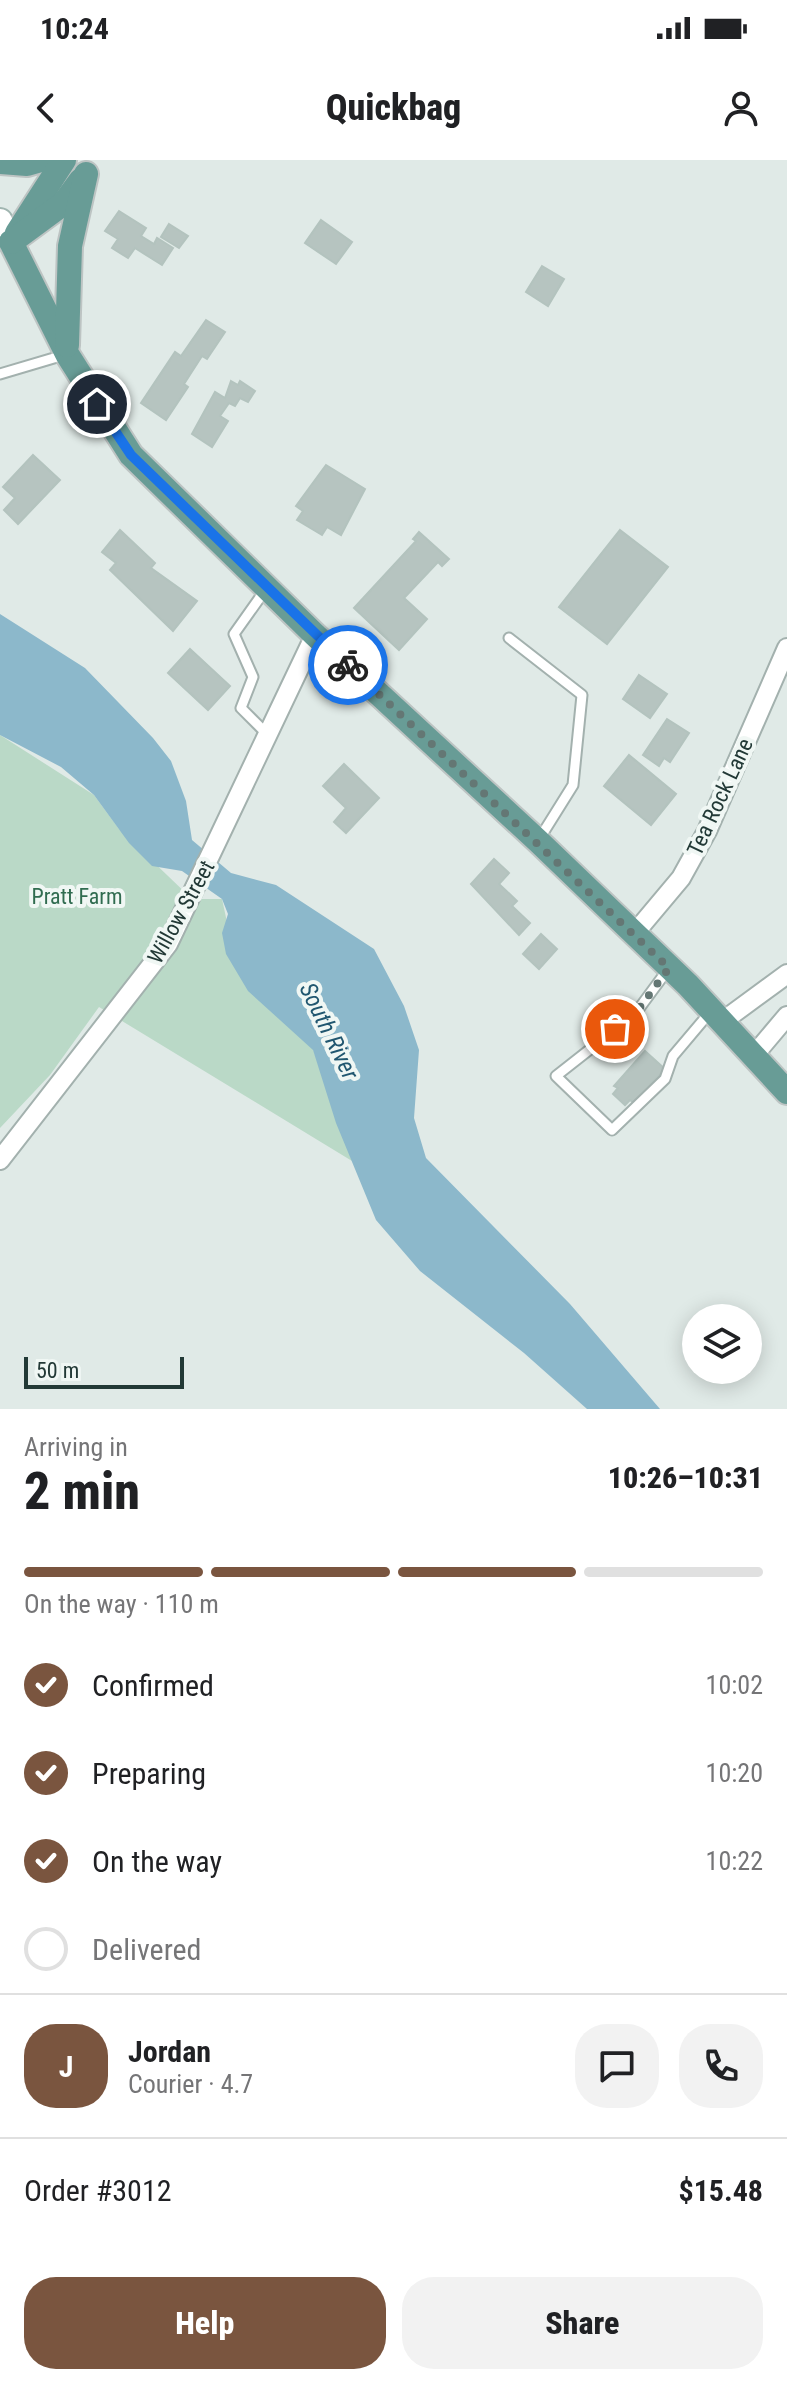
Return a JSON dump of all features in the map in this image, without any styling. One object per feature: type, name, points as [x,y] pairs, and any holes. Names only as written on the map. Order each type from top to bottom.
[{"type":"main road","points":[[0,162],[27,164],[41,160]]},
{"type":"main road","points":[[4,232],[64,160]]},
{"type":"main road","points":[[4,232],[64,203],[89,167]]},
{"type":"main road","points":[[67,354],[70,246],[89,167]]},
{"type":"main road","points":[[4,232],[67,354],[131,455],[315,635],[634,934],[755,1054],[787,1092]]},
{"type":"street","name":"Willow Street","points":[[0,1160],[168,944],[315,635]]},
{"type":"street","name":"Tea Rock Lane","points":[[634,934],[681,878],[707,831],[787,648]]},
{"type":"street","points":[[717,1015],[787,974]]},
{"type":"street","points":[[755,1054],[787,1016]]},
{"type":"lane","points":[[0,361],[2,373],[67,354]]},
{"type":"lane","points":[[268,587],[234,634],[253,677],[241,708],[268,735]]},
{"type":"lane","points":[[509,638],[582,695],[573,785],[538,841]]},
{"type":"lane","points":[[669,968],[635,1014],[556,1076],[612,1130],[665,1079],[673,1056],[717,1015]]},
{"type":"green space","name":"Pratt Farm","points":[[0,735],[94,795],[119,829],[192,899],[222,899],[238,973],[313,1049],[352,1161],[99,1007],[50,1075],[0,1128]]},
{"type":"water","name":"South River","points":[[0,614],[85,668],[153,738],[171,761],[186,801],[192,840],[231,873],[276,885],[374,949],[404,1006],[419,1050],[414,1118],[426,1158],[570,1304],[660,1409],[587,1409],[524,1353],[420,1271],[376,1220],[336,1123],[313,1050],[248,991],[226,954],[222,933],[228,914],[222,899],[182,871],[152,866],[129,843],[94,795],[61,767],[0,735]]},
{"type":"building","points":[[119,211],[146,228],[141,236],[154,244],[157,238],[173,248],[162,265],[135,248],[128,258],[112,248],[118,239],[105,231]]},
{"type":"building","points":[[321,220],[352,242],[336,264],[305,243]]},
{"type":"building","points":[[169,224],[188,236],[179,248],[161,237]]},
{"type":"building","points":[[542,266],[564,279],[548,306],[526,292]]},
{"type":"building","points":[[206,320],[225,332],[207,359],[202,356],[184,384],[188,387],[166,420],[141,403],[175,352],[181,356]]},
{"type":"building","points":[[231,381],[238,385],[240,381],[255,391],[248,402],[240,398],[235,406],[229,403],[220,416],[228,421],[212,447],[192,434],[215,392],[225,398]]},
{"type":"building","points":[[33,455],[60,480],[18,524],[4,510],[15,498],[3,487]]},
{"type":"building","points":[[326,465],[365,489],[341,535],[327,527],[322,535],[297,520],[303,511],[296,506]]},
{"type":"building","points":[[120,530],[155,563],[151,568],[197,601],[173,631],[110,570],[116,563],[102,552]]},
{"type":"building","points":[[620,530],[668,567],[607,644],[559,607]]},
{"type":"building","points":[[419,532],[449,559],[442,566],[438,562],[404,598],[427,619],[399,650],[354,608],[416,541],[413,539]]},
{"type":"building","points":[[190,649],[230,686],[208,710],[168,673]]},
{"type":"building","points":[[639,675],[667,694],[650,718],[623,699]]},
{"type":"building","points":[[667,719],[689,733],[670,762],[664,758],[659,766],[643,755]]},
{"type":"building","points":[[629,755],[676,794],[651,825],[604,786]]},
{"type":"building","points":[[344,764],[379,798],[346,833],[334,822],[346,808],[323,786]]},
{"type":"building","points":[[494,859],[509,873],[499,884],[517,901],[512,906],[530,923],[519,935],[471,884]]},
{"type":"building","points":[[541,934],[557,949],[539,969],[523,954]]},
{"type":"building","points":[[645,1051],[665,1069],[634,1103],[630,1100],[625,1105],[613,1094],[618,1088],[614,1086]]},
{"type":"way so far","points":[[348,665],[538,841],[669,968],[635,1014],[615,1029]]},
{"type":"route","points":[[97,404],[131,455],[348,665]]}]
